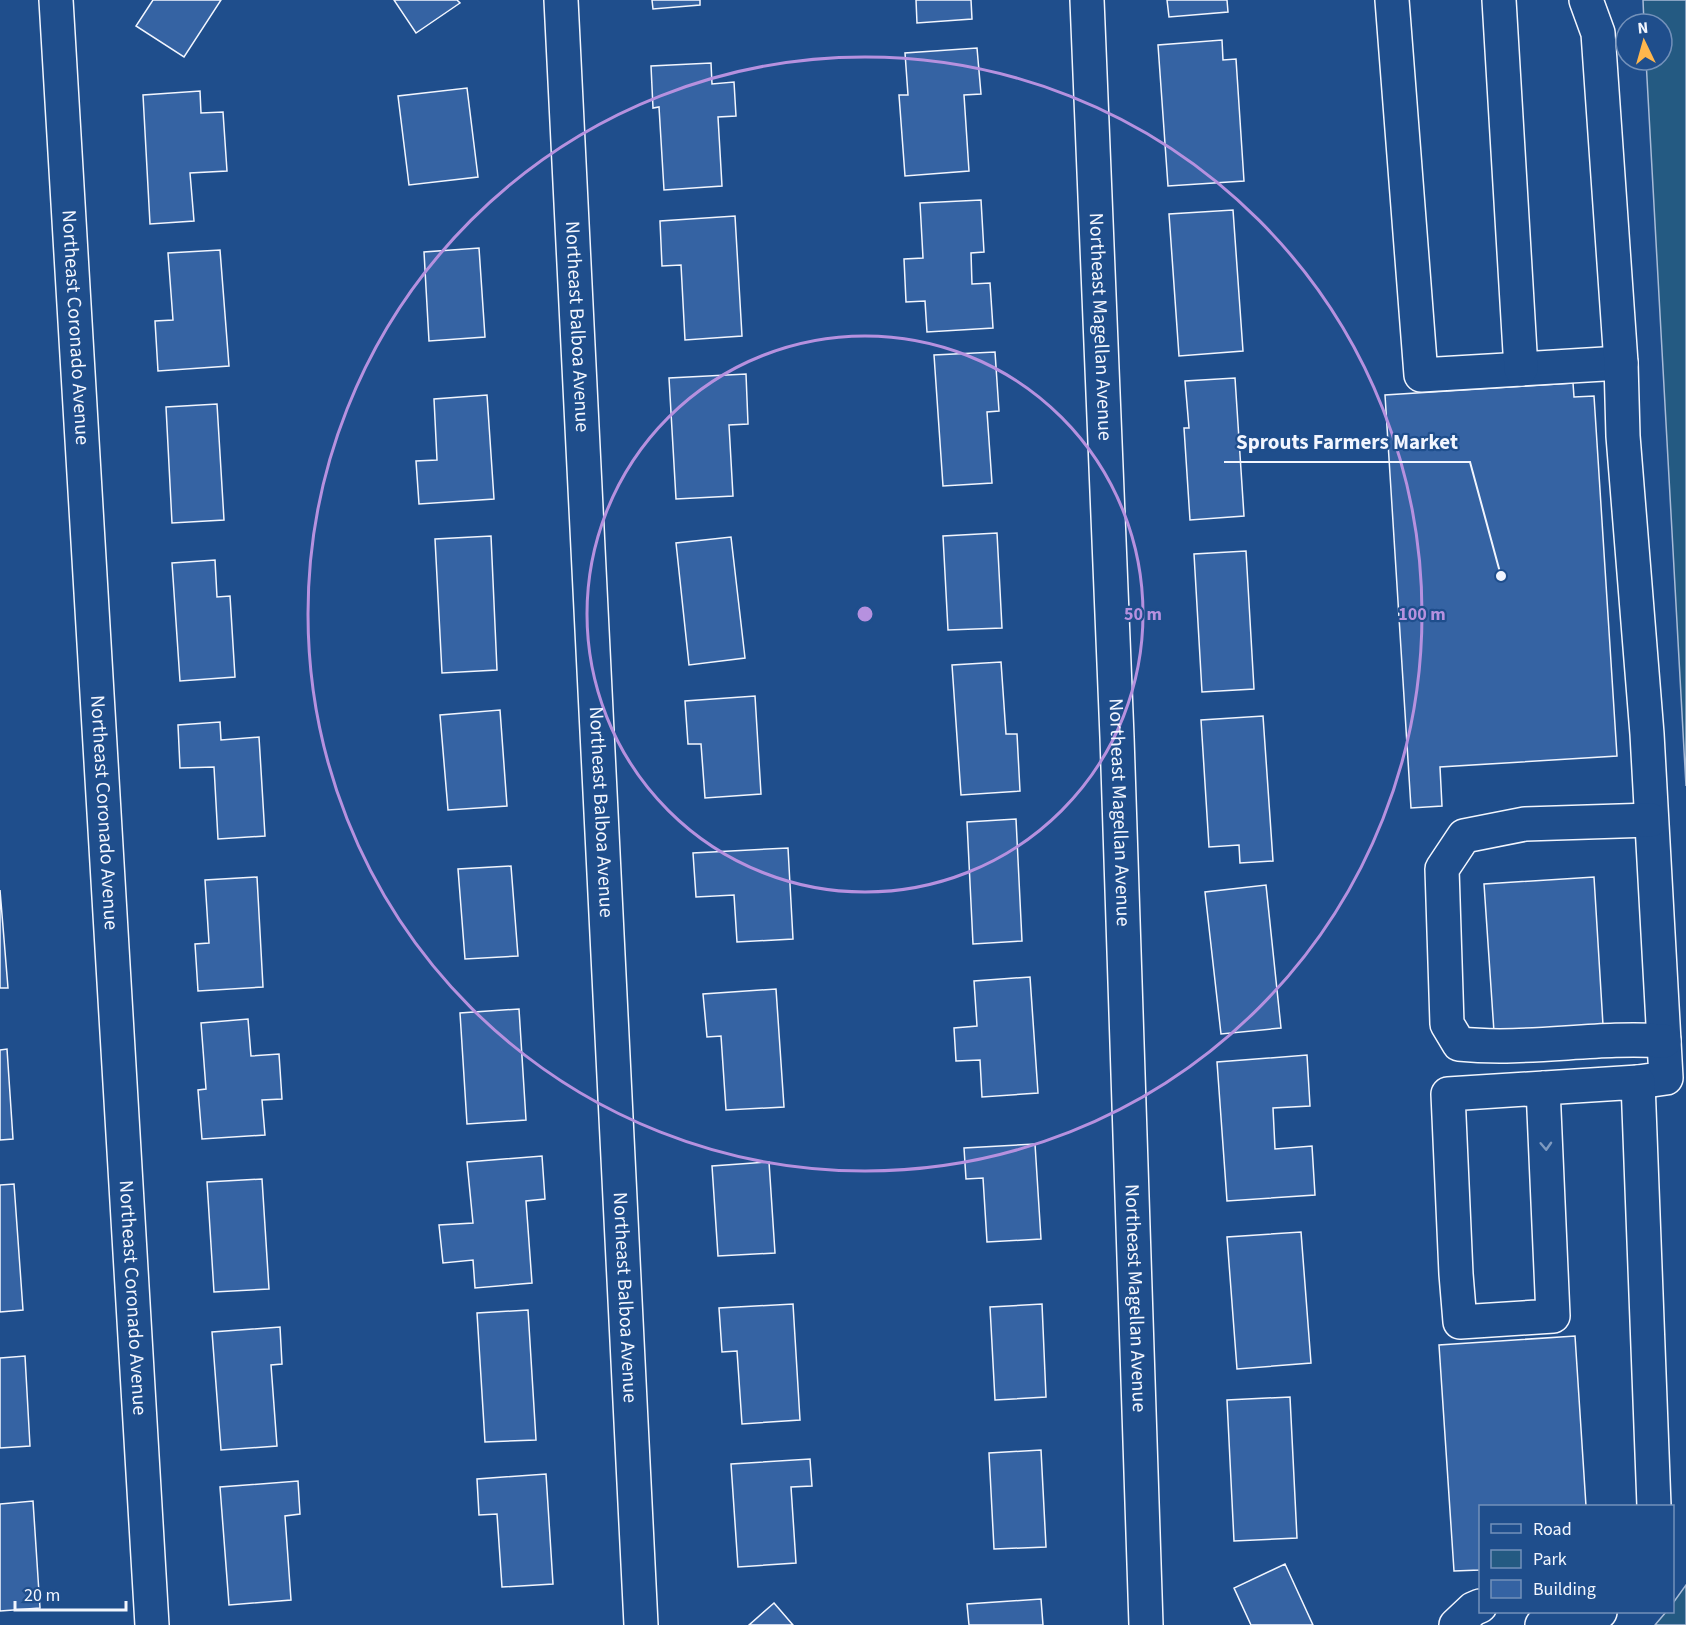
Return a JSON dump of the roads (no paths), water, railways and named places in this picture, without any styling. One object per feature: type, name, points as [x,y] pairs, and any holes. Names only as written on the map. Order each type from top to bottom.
[{"type":"street","name":"Northeast Coronado Avenue","points":[[56,0],[152,1625]]},
{"type":"street","name":"Northeast Balboa Avenue","points":[[561,0],[641,1625]]},
{"type":"street","name":"Northeast Magellan Avenue","points":[[1088,0],[1117,737],[1146,1625]]},
{"type":"street","points":[[1392,0],[1420,375],[1621,363]]},
{"type":"street","points":[[1499,0],[1521,369]]},
{"type":"street","points":[[1543,1088],[1553,1316],[1460,1322],[1448,1094],[1543,1088],[1638,1082],[1666,1078],[1647,734],[1623,436],[1621,363],[1598,33],[1586,0]]},
{"type":"street","points":[[1652,820],[1525,824],[1464,836],[1442,869],[1447,1024],[1459,1044],[1489,1047],[1634,1039],[1664,1041]]},
{"type":"street","points":[[1638,1082],[1654,1505]]},
{"type":"street","points":[[1456,1625],[1479,1606]]},
{"type":"street","points":[[1542,1625],[1586,1620],[1597,1613]]},
{"type":"place","name":"Sprouts Farmers Market","points":[[1501,576]]}]
